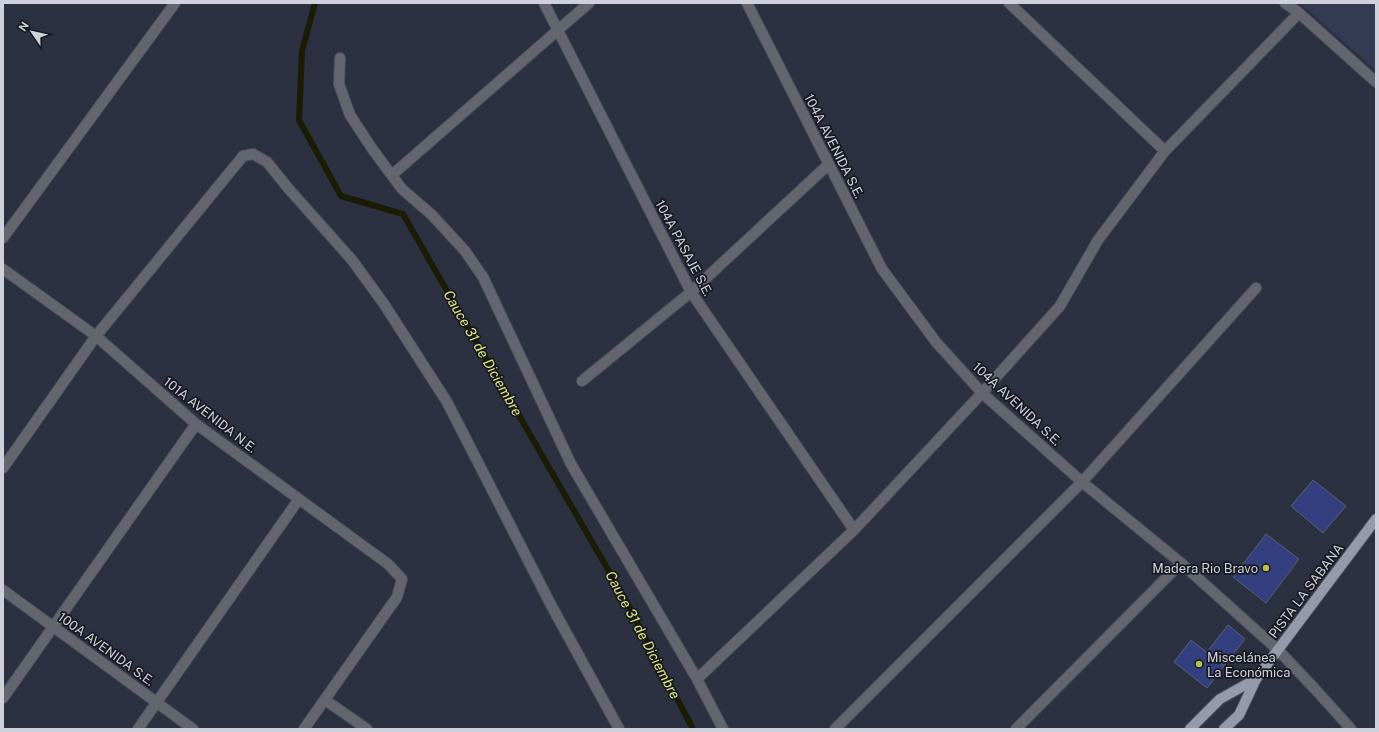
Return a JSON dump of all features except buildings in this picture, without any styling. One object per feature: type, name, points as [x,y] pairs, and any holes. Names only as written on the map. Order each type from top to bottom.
[{"type":"main road","name":"PISTA LA SABANA","points":[[1224,729],[1239,715],[1256,679],[1376,519]]},
{"type":"main road","name":"PISTA LA SABANA","points":[[1190,729],[1220,699],[1256,679]]},
{"type":"street","points":[[3,238],[175,3]]},
{"type":"street","name":"104A PASAJE S.E.","points":[[544,3],[691,292],[854,530]]},
{"type":"street","points":[[392,175],[589,3]]},
{"type":"street","name":"104A AVENIDA S.E.","points":[[748,3],[882,269],[936,342],[982,393],[1082,482],[1181,564],[1278,650],[1351,729]]},
{"type":"street","points":[[1009,3],[1165,151]]},
{"type":"street","points":[[1285,3],[1299,13],[1376,82]]},
{"type":"street","points":[[697,679],[854,530],[982,393],[1060,306],[1098,240],[1165,151],[1299,13]]},
{"type":"street","points":[[340,58],[339,84],[350,115],[402,189],[432,215],[465,251],[483,277],[571,464],[697,679],[723,729]]},
{"type":"street","points":[[3,468],[96,336],[243,156],[253,154],[268,162],[288,188],[352,260],[384,304],[447,402],[551,605],[619,729]]},
{"type":"street","points":[[582,381],[691,292],[829,164]]},
{"type":"street","name":"101A AVENIDA N.E.","points":[[3,269],[96,336],[196,424],[388,564],[402,579],[397,597],[325,700]]},
{"type":"street","points":[[835,729],[1082,482],[1256,288]]},
{"type":"street","points":[[3,698],[196,424]]},
{"type":"street","points":[[138,729],[299,499]]},
{"type":"street","points":[[1016,729],[1181,564]]},
{"type":"street","name":"100A AVENIDA S.E.","points":[[3,590],[194,729]]},
{"type":"street","points":[[304,729],[325,700],[367,729]]},
{"type":"shaded area","points":[[1299,3],[1376,3],[1376,70],[1301,4]]},
{"type":"waterway","name":"Cauce 31 de Diciembre","points":[[315,3],[302,51],[299,120],[341,196],[403,214],[625,599],[693,729]]},
{"type":"place","name":"Madera Rio Bravo","points":[[1266,568]]},
{"type":"place","name":"Miscelánea La Económica","points":[[1199,664]]}]
